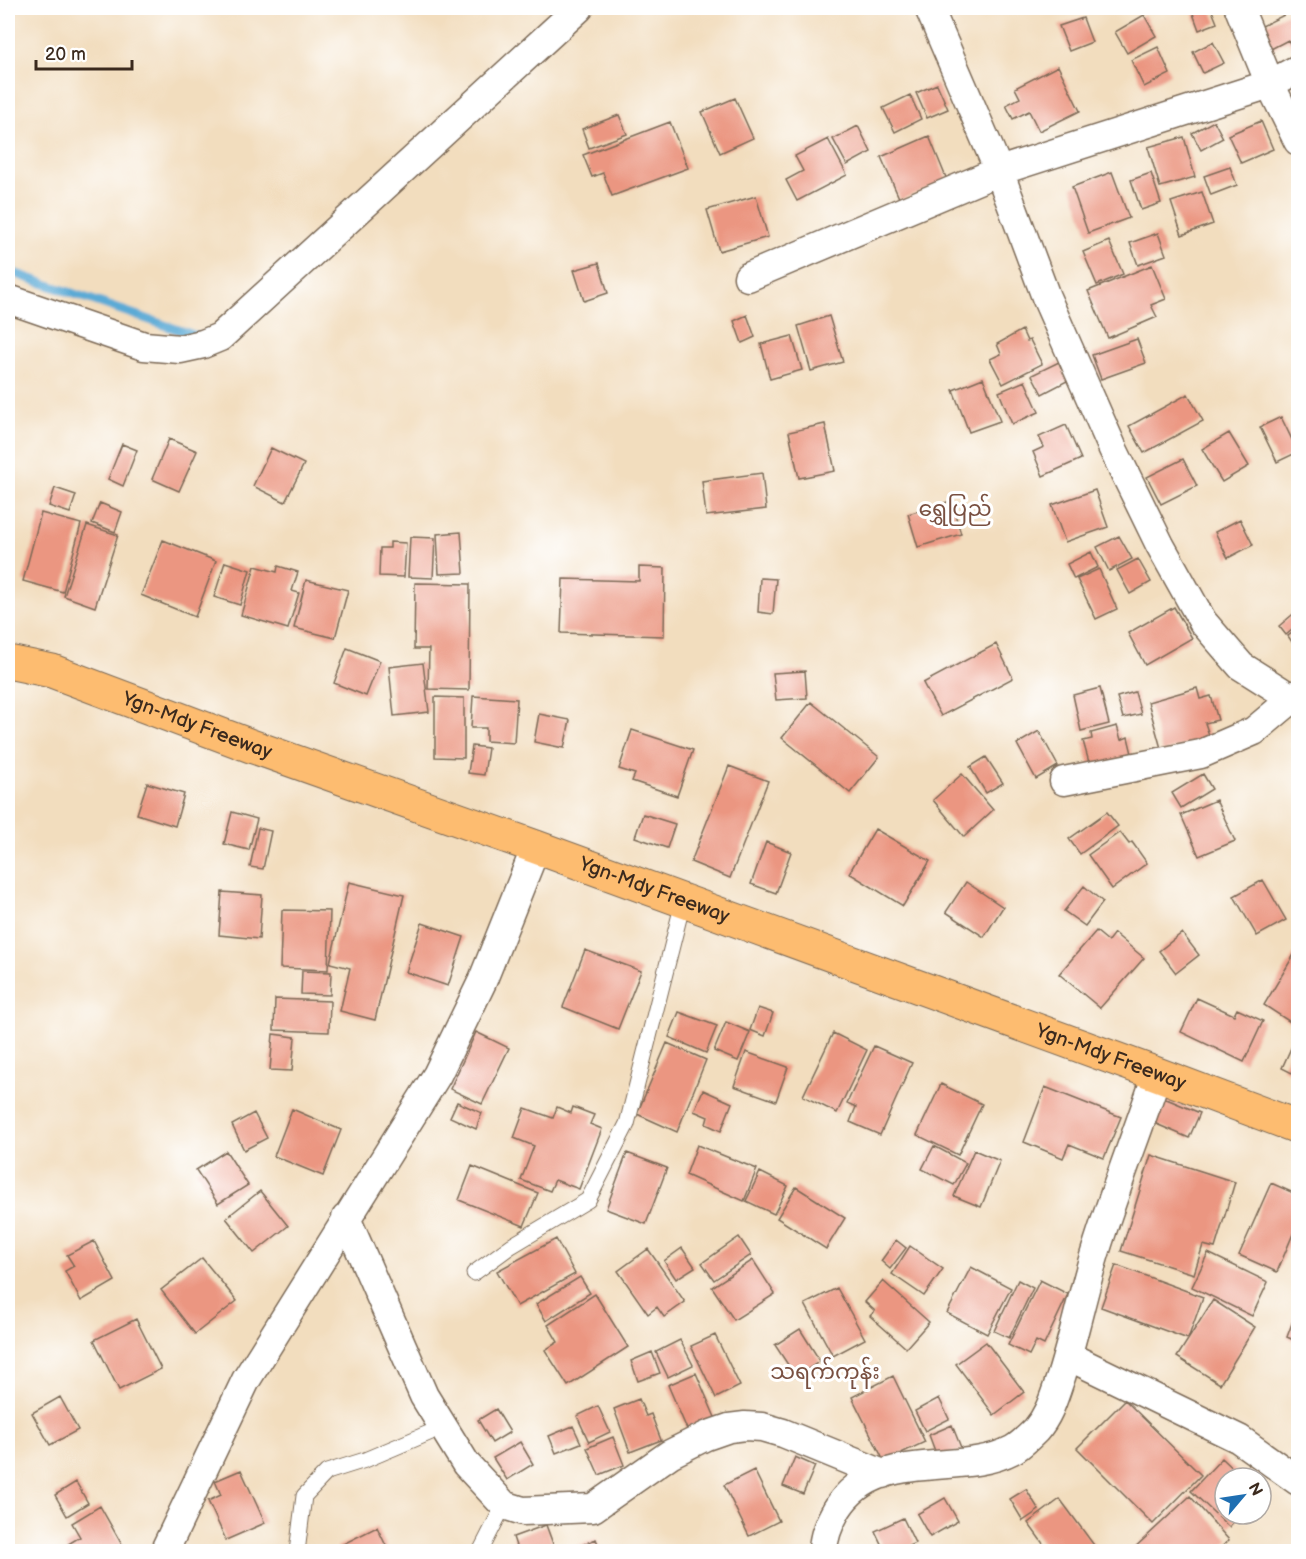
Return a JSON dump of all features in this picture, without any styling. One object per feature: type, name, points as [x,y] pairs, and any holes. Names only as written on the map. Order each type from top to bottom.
[{"type":"main road","name":"Ygn-Mdy Freeway","points":[[8,662],[52,671],[251,746],[536,847],[1299,1127]]},
{"type":"street","points":[[8,299],[144,346],[180,349],[220,337],[579,8]]},
{"type":"street","points":[[929,8],[999,171],[1046,297],[1113,449],[1160,545],[1203,622],[1241,666],[1297,698],[1254,731],[1201,754],[1064,781]]},
{"type":"street","points":[[1239,8],[1270,84],[1299,141]]},
{"type":"street","points":[[748,277],[999,171],[1270,84],[1299,69]]},
{"type":"street","points":[[164,1551],[246,1380],[437,1075],[482,982],[536,847]]},
{"type":"street","points":[[823,1551],[828,1525],[842,1502],[863,1483],[883,1474],[923,1465],[997,1456],[1013,1449],[1035,1430],[1049,1413],[1068,1356],[1092,1262],[1157,1074]]},
{"type":"street","points":[[346,1218],[424,1396],[466,1464],[504,1505],[523,1511],[593,1508],[670,1454],[706,1436],[729,1428],[745,1426],[762,1427],[783,1433],[883,1474]]},
{"type":"street","points":[[1068,1356],[1239,1438],[1299,1480]]},
{"type":"lane","points":[[474,1272],[511,1246],[588,1200],[627,1124],[682,902]]},
{"type":"lane","points":[[297,1551],[304,1496],[327,1472],[365,1460],[443,1427]]},
{"type":"lane","points":[[480,1551],[504,1505]]},
{"type":"building","points":[[1191,8],[1211,8],[1217,23],[1199,30]]},
{"type":"building","points":[[1298,8],[1298,49],[1297,45],[1292,47],[1288,40],[1271,49],[1260,27]]},
{"type":"building","points":[[1144,15],[1156,36],[1127,53],[1115,32]]},
{"type":"building","points":[[1083,18],[1092,42],[1069,51],[1059,26]]},
{"type":"building","points":[[1213,42],[1224,63],[1203,73],[1193,52]]},
{"type":"building","points":[[1158,47],[1170,74],[1144,87],[1131,60]]},
{"type":"building","points":[[1058,66],[1080,111],[1039,131],[1029,111],[1013,119],[1006,105],[1020,98],[1015,88]]},
{"type":"building","points":[[937,84],[948,109],[927,118],[916,93]]},
{"type":"building","points":[[910,95],[921,119],[895,132],[883,108]]},
{"type":"building","points":[[735,98],[753,138],[720,153],[702,112]]},
{"type":"building","points":[[619,115],[627,134],[589,148],[582,129]]},
{"type":"building","points":[[1214,121],[1223,138],[1201,150],[1192,133]]},
{"type":"building","points":[[1261,121],[1273,149],[1241,163],[1228,135]]},
{"type":"building","points":[[670,122],[688,168],[612,196],[603,173],[592,177],[583,155]]},
{"type":"building","points":[[858,126],[871,152],[847,165],[833,139]]},
{"type":"building","points":[[929,136],[947,180],[900,200],[881,157]]},
{"type":"building","points":[[1184,137],[1195,177],[1160,187],[1148,147]]},
{"type":"building","points":[[828,139],[847,175],[797,201],[786,180],[803,171],[795,156]]},
{"type":"building","points":[[1230,167],[1237,185],[1211,195],[1204,176]]},
{"type":"building","points":[[1112,172],[1129,218],[1088,233],[1072,187]]},
{"type":"building","points":[[1151,173],[1161,203],[1141,210],[1131,180]]},
{"type":"building","points":[[1202,192],[1213,224],[1182,235],[1171,202]]},
{"type":"building","points":[[756,196],[768,237],[719,251],[707,210]]},
{"type":"building","points":[[1158,233],[1166,255],[1138,265],[1130,243]]},
{"type":"building","points":[[1109,241],[1123,274],[1097,285],[1083,252]]},
{"type":"building","points":[[599,263],[608,293],[584,301],[574,270]]},
{"type":"building","points":[[1152,265],[1166,299],[1151,305],[1157,317],[1108,338],[1088,291]]},
{"type":"building","points":[[747,315],[755,337],[742,343],[734,321]]},
{"type":"building","points":[[829,316],[843,362],[811,371],[798,326]]},
{"type":"building","points":[[1022,330],[1027,341],[1030,340],[1042,364],[1003,384],[990,359],[1001,354],[997,344]]},
{"type":"building","points":[[792,336],[802,370],[770,379],[761,344]]},
{"type":"building","points":[[1137,339],[1146,363],[1101,379],[1092,355]]},
{"type":"building","points":[[1059,362],[1069,380],[1042,394],[1032,375]]},
{"type":"building","points":[[983,378],[1000,421],[969,432],[953,390]]},
{"type":"building","points":[[1025,381],[1039,412],[1012,424],[999,392]]},
{"type":"building","points":[[1188,394],[1203,421],[1144,453],[1129,426]]},
{"type":"building","points":[[1281,417],[1298,452],[1277,462],[1260,427]]},
{"type":"building","points":[[825,424],[835,471],[799,478],[789,432]]},
{"type":"building","points":[[1066,425],[1081,459],[1043,476],[1033,452],[1044,447],[1039,437]]},
{"type":"building","points":[[1229,433],[1249,466],[1222,482],[1202,449]]},
{"type":"building","points":[[169,439],[197,451],[179,491],[152,479]]},
{"type":"building","points":[[122,444],[137,450],[123,486],[108,479]]},
{"type":"building","points":[[271,448],[304,464],[285,502],[253,486]]},
{"type":"building","points":[[1183,459],[1197,486],[1161,504],[1147,477]]},
{"type":"building","points":[[762,473],[766,509],[706,516],[702,481]]},
{"type":"building","points":[[55,488],[76,495],[70,513],[49,506]]},
{"type":"building","points":[[1095,490],[1108,527],[1065,542],[1052,505]]},
{"type":"building","points":[[951,501],[961,534],[918,547],[908,514]]},
{"type":"building","points":[[100,503],[122,512],[115,532],[92,523]]},
{"type":"building","points":[[41,513],[81,524],[63,592],[23,581]]},
{"type":"building","points":[[1240,519],[1253,545],[1228,558],[1215,532]]},
{"type":"building","points":[[87,525],[118,535],[95,607],[64,596]]},
{"type":"building","points":[[461,532],[464,573],[439,574],[437,534]]},
{"type":"building","points":[[1119,536],[1132,559],[1109,571],[1097,547]]},
{"type":"building","points":[[410,537],[435,538],[433,578],[408,577]]},
{"type":"building","points":[[163,540],[216,561],[195,617],[141,595]]},
{"type":"building","points":[[390,542],[406,543],[404,577],[379,576],[380,548],[390,548]]},
{"type":"building","points":[[1091,552],[1098,567],[1074,579],[1067,564]]},
{"type":"building","points":[[1138,559],[1151,582],[1130,594],[1117,570]]},
{"type":"building","points":[[225,562],[250,570],[240,605],[214,597]]},
{"type":"building","points":[[255,566],[277,572],[278,566],[298,572],[292,591],[299,593],[288,629],[241,615]]},
{"type":"building","points":[[639,567],[665,568],[664,636],[561,633],[563,579],[639,581]]},
{"type":"building","points":[[1099,569],[1117,609],[1096,619],[1077,579]]},
{"type":"building","points":[[760,578],[776,579],[773,614],[758,612]]},
{"type":"building","points":[[306,580],[348,590],[335,638],[294,628]]},
{"type":"building","points":[[415,583],[470,584],[469,690],[428,689],[429,649],[414,649]]},
{"type":"building","points":[[1174,607],[1192,638],[1145,665],[1128,633]]},
{"type":"building","points":[[1298,610],[1298,625],[1286,635],[1279,626]]},
{"type":"building","points":[[1298,629],[1298,651],[1288,636]]},
{"type":"building","points":[[996,644],[1013,678],[941,716],[923,683]]},
{"type":"building","points":[[347,648],[380,661],[366,696],[334,683]]},
{"type":"building","points":[[423,663],[429,712],[394,716],[389,667]]},
{"type":"building","points":[[805,671],[807,698],[776,700],[773,673]]},
{"type":"building","points":[[1100,688],[1109,724],[1081,731],[1073,695]]},
{"type":"building","points":[[1197,688],[1200,699],[1211,696],[1218,720],[1205,723],[1210,738],[1162,752],[1148,702]]},
{"type":"building","points":[[1135,692],[1141,714],[1123,718],[1117,697]]},
{"type":"building","points":[[473,696],[517,699],[514,743],[486,741],[486,728],[471,728]]},
{"type":"building","points":[[435,697],[464,698],[464,758],[435,757]]},
{"type":"building","points":[[811,702],[879,757],[850,793],[782,738]]},
{"type":"building","points":[[539,714],[570,720],[564,748],[534,742]]},
{"type":"building","points":[[1117,726],[1121,740],[1128,737],[1134,762],[1092,773],[1083,741],[1092,739],[1091,733]]},
{"type":"building","points":[[632,730],[693,750],[677,796],[632,781],[635,774],[619,769]]},
{"type":"building","points":[[1039,731],[1058,766],[1036,779],[1017,744]]},
{"type":"building","points":[[472,746],[488,748],[484,775],[468,773]]},
{"type":"building","points":[[986,757],[1003,783],[986,793],[970,767]]},
{"type":"building","points":[[729,766],[768,781],[730,878],[691,862]]},
{"type":"building","points":[[962,774],[993,810],[964,837],[933,800]]},
{"type":"building","points":[[1203,774],[1212,789],[1181,808],[1172,793]]},
{"type":"building","points":[[147,783],[184,794],[175,826],[137,814]]},
{"type":"building","points":[[1216,800],[1235,841],[1199,856],[1181,815]]},
{"type":"building","points":[[232,812],[257,819],[249,850],[224,844]]},
{"type":"building","points":[[1107,812],[1118,826],[1080,854],[1069,839]]},
{"type":"building","points":[[643,814],[675,824],[667,848],[635,837]]},
{"type":"building","points":[[258,828],[271,831],[263,869],[250,867]]},
{"type":"building","points":[[875,829],[930,861],[903,906],[849,873]]},
{"type":"building","points":[[1120,832],[1129,844],[1132,842],[1147,863],[1112,889],[1088,855]]},
{"type":"building","points":[[766,842],[791,852],[776,893],[751,884]]},
{"type":"building","points":[[1263,880],[1286,920],[1257,936],[1234,896]]},
{"type":"building","points":[[349,882],[404,895],[375,1020],[340,1011],[350,968],[330,963]]},
{"type":"building","points":[[966,882],[1003,907],[984,937],[946,912]]},
{"type":"building","points":[[1084,886],[1103,902],[1085,926],[1064,911]]},
{"type":"building","points":[[222,892],[262,895],[259,939],[219,935]]},
{"type":"building","points":[[282,910],[330,911],[328,970],[280,968]]},
{"type":"building","points":[[422,923],[464,937],[448,986],[406,972]]},
{"type":"building","points":[[1096,931],[1108,941],[1114,933],[1144,958],[1100,1008],[1059,974]]},
{"type":"building","points":[[1182,933],[1199,955],[1176,973],[1159,951]]},
{"type":"building","points":[[1298,948],[1298,1027],[1264,1005]]},
{"type":"building","points":[[585,950],[641,971],[618,1029],[563,1007]]},
{"type":"building","points":[[302,971],[331,972],[330,995],[301,994]]},
{"type":"building","points":[[1197,998],[1234,1015],[1237,1009],[1263,1021],[1244,1062],[1181,1032]]},
{"type":"building","points":[[275,999],[330,1001],[329,1032],[274,1030]]},
{"type":"building","points":[[758,1008],[773,1013],[765,1036],[750,1030]]},
{"type":"building","points":[[679,1012],[717,1026],[706,1053],[669,1037]]},
{"type":"building","points":[[726,1022],[750,1032],[738,1061],[714,1051]]},
{"type":"building","points":[[476,1032],[509,1048],[482,1104],[450,1089]]},
{"type":"building","points":[[833,1033],[867,1050],[837,1113],[803,1096]]},
{"type":"building","points":[[273,1034],[295,1037],[292,1071],[270,1070]]},
{"type":"building","points":[[1296,1037],[1298,1038],[1298,1076],[1282,1068]]},
{"type":"building","points":[[667,1043],[706,1060],[677,1132],[637,1114]]},
{"type":"building","points":[[874,1046],[912,1063],[880,1135],[850,1122],[856,1107],[847,1103]]},
{"type":"building","points":[[746,1052],[788,1067],[776,1101],[734,1086]]},
{"type":"building","points":[[941,1084],[982,1104],[958,1155],[917,1135]]},
{"type":"building","points":[[1045,1087],[1121,1117],[1104,1158],[1069,1144],[1063,1158],[1024,1142]]},
{"type":"building","points":[[703,1090],[732,1103],[721,1131],[706,1124],[708,1117],[694,1111]]},
{"type":"building","points":[[1164,1098],[1200,1113],[1189,1138],[1154,1123]]},
{"type":"building","points":[[457,1102],[482,1113],[476,1129],[450,1117]]},
{"type":"building","points":[[557,1107],[571,1113],[573,1107],[594,1115],[590,1124],[602,1129],[579,1189],[555,1180],[550,1191],[521,1180],[534,1146],[514,1138],[525,1108],[553,1118]]},
{"type":"building","points":[[292,1109],[341,1130],[323,1176],[274,1156]]},
{"type":"building","points":[[254,1113],[267,1138],[244,1150],[232,1125]]},
{"type":"building","points":[[697,1145],[757,1169],[744,1201],[686,1175]]},
{"type":"building","points":[[934,1146],[966,1163],[954,1185],[922,1169]]},
{"type":"building","points":[[974,1150],[1000,1161],[981,1207],[954,1196]]},
{"type":"building","points":[[226,1151],[248,1185],[218,1204],[196,1170]]},
{"type":"building","points":[[627,1153],[667,1168],[646,1224],[606,1209]]},
{"type":"building","points":[[1151,1155],[1235,1182],[1215,1248],[1203,1245],[1194,1274],[1121,1251]]},
{"type":"building","points":[[472,1166],[538,1193],[524,1226],[459,1200]]},
{"type":"building","points":[[760,1172],[788,1186],[774,1214],[746,1201]]},
{"type":"building","points":[[1271,1183],[1298,1195],[1298,1222],[1277,1272],[1239,1255]]},
{"type":"building","points":[[796,1187],[845,1218],[826,1249],[777,1218]]},
{"type":"building","points":[[260,1191],[288,1226],[254,1253],[226,1218]]},
{"type":"building","points":[[739,1237],[751,1255],[714,1280],[702,1263]]},
{"type":"building","points":[[556,1239],[575,1274],[517,1306],[497,1271]]},
{"type":"building","points":[[896,1240],[906,1248],[890,1269],[881,1261]]},
{"type":"building","points":[[94,1241],[115,1281],[81,1301],[65,1271],[74,1266],[67,1255]]},
{"type":"building","points":[[910,1246],[943,1269],[924,1296],[892,1274]]},
{"type":"building","points":[[682,1248],[695,1267],[676,1279],[664,1261]]},
{"type":"building","points":[[648,1249],[685,1302],[664,1317],[657,1307],[648,1314],[618,1271]]},
{"type":"building","points":[[1208,1253],[1268,1282],[1252,1316],[1192,1287]]},
{"type":"building","points":[[202,1258],[237,1301],[195,1334],[161,1290]]},
{"type":"building","points":[[753,1260],[775,1294],[734,1320],[712,1287]]},
{"type":"building","points":[[1116,1265],[1203,1297],[1188,1339],[1101,1307]]},
{"type":"building","points":[[971,1267],[1011,1288],[987,1334],[947,1313]]},
{"type":"building","points":[[580,1277],[590,1293],[546,1321],[536,1304]]},
{"type":"building","points":[[1018,1280],[1033,1288],[1009,1338],[994,1331]]},
{"type":"building","points":[[1040,1280],[1068,1294],[1044,1345],[1036,1341],[1029,1355],[1008,1345]]},
{"type":"building","points":[[883,1281],[929,1322],[906,1348],[870,1316],[875,1311],[865,1302]]},
{"type":"building","points":[[837,1288],[865,1339],[833,1356],[805,1304]]},
{"type":"building","points":[[595,1294],[628,1347],[568,1386],[545,1350],[558,1342],[548,1325]]},
{"type":"building","points":[[1213,1300],[1255,1327],[1220,1384],[1177,1357]]},
{"type":"building","points":[[1298,1307],[1298,1342],[1287,1337]]},
{"type":"building","points":[[136,1319],[161,1369],[119,1390],[94,1340]]},
{"type":"building","points":[[800,1329],[820,1361],[796,1377],[775,1345]]},
{"type":"building","points":[[715,1335],[740,1386],[716,1398],[691,1346]]},
{"type":"building","points":[[680,1340],[693,1365],[668,1377],[656,1352]]},
{"type":"building","points":[[986,1342],[1024,1392],[994,1415],[956,1364]]},
{"type":"building","points":[[652,1352],[660,1373],[638,1381],[631,1361]]},
{"type":"building","points":[[696,1373],[717,1422],[689,1434],[668,1385]]},
{"type":"building","points":[[893,1376],[925,1442],[884,1461],[852,1397]]},
{"type":"building","points":[[60,1397],[78,1430],[50,1445],[32,1413]]},
{"type":"building","points":[[939,1398],[949,1419],[925,1431],[915,1411]]},
{"type":"building","points":[[639,1399],[646,1416],[651,1414],[661,1440],[630,1452],[614,1409]]},
{"type":"building","points":[[1125,1400],[1201,1475],[1153,1524],[1077,1448]]},
{"type":"building","points":[[598,1406],[610,1432],[589,1442],[577,1416]]},
{"type":"building","points":[[496,1409],[510,1432],[492,1443],[478,1420]]},
{"type":"building","points":[[952,1425],[962,1450],[938,1459],[929,1435]]},
{"type":"building","points":[[573,1426],[581,1443],[556,1453],[549,1436]]},
{"type":"building","points":[[613,1437],[624,1465],[599,1475],[587,1448]]},
{"type":"building","points":[[520,1442],[533,1464],[507,1480],[493,1458]]},
{"type":"building","points":[[795,1457],[815,1466],[803,1494],[783,1486]]},
{"type":"building","points":[[1222,1458],[1230,1466],[1214,1466]]},
{"type":"building","points":[[1213,1468],[1213,1512],[1191,1491]]},
{"type":"building","points":[[241,1470],[265,1523],[226,1540],[208,1501],[221,1495],[215,1481]]},
{"type":"building","points":[[754,1470],[779,1521],[749,1536],[724,1485]]},
{"type":"building","points":[[76,1482],[88,1503],[67,1516],[55,1495]]},
{"type":"building","points":[[1026,1489],[1039,1510],[1023,1521],[1010,1499]]},
{"type":"building","points":[[1190,1496],[1213,1522],[1213,1526],[1217,1526],[1229,1540],[1216,1552],[1130,1552]]},
{"type":"building","points":[[945,1498],[958,1521],[930,1537],[917,1514]]},
{"type":"building","points":[[1060,1499],[1099,1552],[1049,1552],[1028,1523]]},
{"type":"building","points":[[100,1506],[126,1552],[68,1552],[65,1546],[80,1537],[72,1523]]},
{"type":"building","points":[[903,1518],[915,1543],[897,1552],[885,1552],[875,1531]]},
{"type":"building","points":[[546,1525],[556,1552],[518,1552],[513,1537]]},
{"type":"building","points":[[377,1527],[389,1552],[339,1552],[337,1547]]},
{"type":"building","points":[[596,1539],[601,1551],[567,1551]]},
{"type":"waterway","points":[[8,271],[199,337]]},
{"type":"district","name":"ရွှေပြည်","points":[[955,509]]},
{"type":"district","name":"သရက်ကုန်း","points":[[825,1372]]}]
